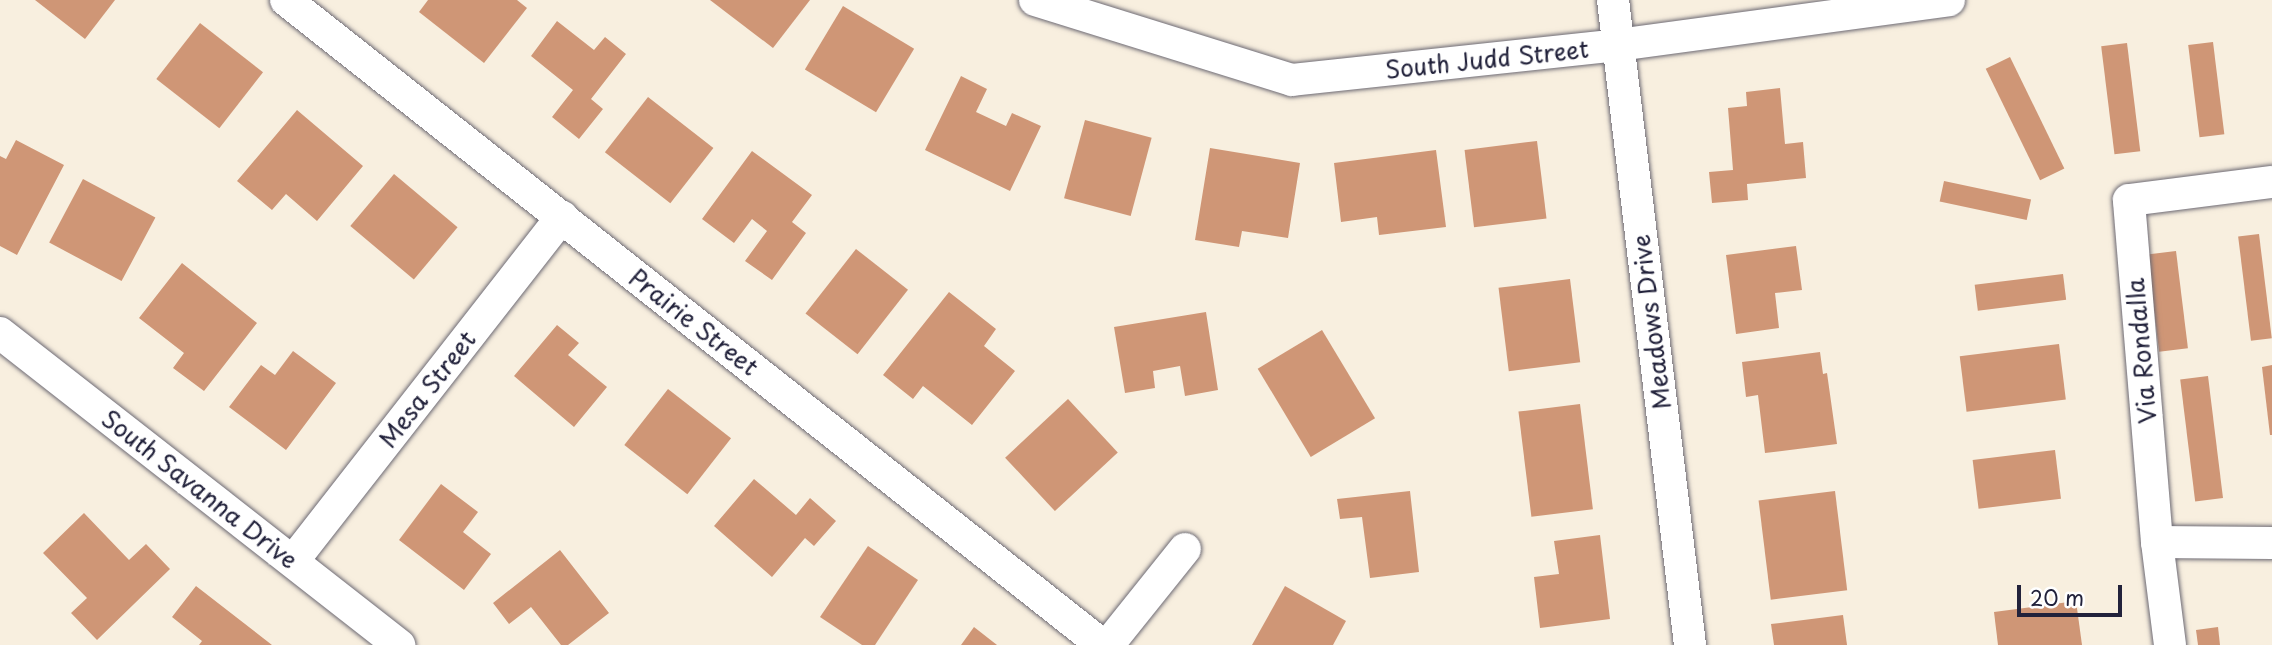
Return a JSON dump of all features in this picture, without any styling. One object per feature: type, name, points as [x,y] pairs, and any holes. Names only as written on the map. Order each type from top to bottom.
[{"type":"street","name":"Prairie Street","points":[[286,0],[1102,645]]},
{"type":"street","name":"South Judd Street","points":[[1035,0],[1292,80],[1618,45],[1902,3],[1949,0]]},
{"type":"street","name":"Meadows Drive","points":[[1613,0],[1690,645]]},
{"type":"street","name":"Via Rondalla","points":[[2170,645],[2157,542],[2129,200],[2272,182]]},
{"type":"street","name":"Mesa Street","points":[[293,561],[562,217]]},
{"type":"street","name":"South Savanna Drive","points":[[0,333],[399,645]]},
{"type":"street","points":[[2157,542],[2272,543]]},
{"type":"street","points":[[1108,645],[1185,550]]},
{"type":"building","points":[[35,0],[115,0],[85,39]]},
{"type":"building","points":[[428,0],[517,0],[527,8],[484,63],[419,12]]},
{"type":"building","points":[[710,0],[810,0],[773,48]]},
{"type":"building","points":[[843,6],[914,49],[876,112],[805,69]]},
{"type":"building","points":[[557,21],[594,50],[605,37],[626,54],[591,99],[603,109],[579,139],[552,117],[573,90],[531,56]]},
{"type":"building","points":[[200,23],[263,72],[219,128],[156,79]]},
{"type":"building","points":[[2213,42],[2224,134],[2200,137],[2188,45]]},
{"type":"building","points":[[2127,43],[2140,151],[2114,154],[2101,46]]},
{"type":"building","points":[[2010,57],[2064,168],[2040,180],[1986,69]]},
{"type":"building","points":[[961,76],[987,89],[976,112],[1006,126],[1012,113],[1041,126],[1010,191],[925,150]]},
{"type":"building","points":[[1780,88],[1785,144],[1803,142],[1806,178],[1747,184],[1748,200],[1712,203],[1709,172],[1733,170],[1728,108],[1747,106],[1746,92]]},
{"type":"building","points":[[648,97],[713,148],[670,203],[605,152]]},
{"type":"building","points":[[297,110],[363,166],[317,221],[286,194],[272,210],[237,181]]},
{"type":"building","points":[[1085,120],[1152,138],[1131,216],[1064,198]]},
{"type":"building","points":[[16,140],[64,165],[17,255],[0,246],[0,156],[6,159]]},
{"type":"building","points":[[1537,141],[1547,218],[1474,227],[1465,150]]},
{"type":"building","points":[[1210,148],[1300,163],[1288,238],[1242,231],[1239,247],[1195,240]]},
{"type":"building","points":[[1436,150],[1446,227],[1379,235],[1377,217],[1341,222],[1334,163]]},
{"type":"building","points":[[752,151],[812,195],[792,222],[806,233],[772,280],[745,261],[767,231],[752,219],[734,243],[702,219]]},
{"type":"building","points":[[394,174],[458,227],[414,279],[350,226]]},
{"type":"building","points":[[83,179],[155,217],[122,281],[49,243]]},
{"type":"building","points":[[1944,181],[2031,200],[2027,220],[1940,202]]},
{"type":"building","points":[[2259,234],[2272,338],[2251,341],[2238,237]]},
{"type":"building","points":[[1796,246],[1802,290],[1775,293],[1779,328],[1736,334],[1726,255]]},
{"type":"building","points":[[856,249],[908,290],[858,354],[806,314]]},
{"type":"building","points":[[2176,251],[2188,348],[2159,352],[2147,255]]},
{"type":"building","points":[[182,263],[257,323],[204,391],[173,368],[184,353],[139,318]]},
{"type":"building","points":[[2063,274],[2066,300],[1978,311],[1975,285]]},
{"type":"building","points":[[1570,279],[1580,362],[1509,371],[1499,288]]},
{"type":"building","points":[[949,292],[996,329],[984,346],[1015,371],[972,425],[923,386],[913,399],[883,375]]},
{"type":"building","points":[[1206,312],[1218,390],[1185,396],[1180,366],[1153,371],[1155,388],[1125,393],[1114,327]]},
{"type":"building","points":[[557,325],[579,343],[568,355],[607,387],[574,427],[514,376]]},
{"type":"building","points":[[1322,330],[1375,418],[1311,457],[1258,369]]},
{"type":"building","points":[[2059,344],[2066,400],[1967,412],[1960,356]]},
{"type":"building","points":[[293,351],[336,383],[286,450],[229,407],[261,365],[275,375]]},
{"type":"building","points":[[1820,352],[1823,374],[1827,373],[1837,444],[1765,453],[1758,395],[1746,397],[1742,362]]},
{"type":"building","points":[[2272,365],[2272,435],[2270,435],[2262,367]]},
{"type":"building","points":[[2208,376],[2223,498],[2195,501],[2180,379]]},
{"type":"building","points":[[668,389],[731,438],[687,494],[624,445]]},
{"type":"building","points":[[1068,399],[1118,452],[1055,511],[1005,458]]},
{"type":"building","points":[[1580,404],[1593,509],[1531,517],[1518,412]]},
{"type":"building","points":[[2055,450],[2061,499],[1979,509],[1973,460]]},
{"type":"building","points":[[754,479],[796,515],[810,498],[836,521],[814,546],[805,538],[772,577],[714,526]]},
{"type":"building","points":[[441,484],[478,512],[463,532],[491,554],[464,590],[399,540]]},
{"type":"building","points":[[1410,491],[1419,572],[1370,578],[1362,517],[1340,519],[1337,499]]},
{"type":"building","points":[[1835,491],[1847,590],[1771,600],[1759,500]]},
{"type":"building","points":[[84,513],[129,560],[146,544],[170,569],[97,640],[71,613],[87,598],[43,553]]},
{"type":"building","points":[[1600,535],[1610,619],[1540,628],[1534,577],[1559,574],[1554,541]]},
{"type":"building","points":[[868,546],[918,580],[875,645],[862,645],[820,617]]},
{"type":"building","points":[[560,550],[609,613],[568,645],[561,645],[531,607],[509,624],[493,603]]},
{"type":"building","points":[[196,586],[272,645],[199,645],[202,641],[172,617]]},
{"type":"building","points":[[1285,586],[1346,621],[1333,645],[1252,645]]},
{"type":"building","points":[[2076,601],[2082,645],[1998,645],[1994,612]]},
{"type":"building","points":[[1843,615],[1847,645],[1774,645],[1771,624]]},
{"type":"building","points":[[974,627],[997,645],[961,645]]},
{"type":"building","points":[[2218,627],[2220,645],[2198,645],[2196,630]]}]
